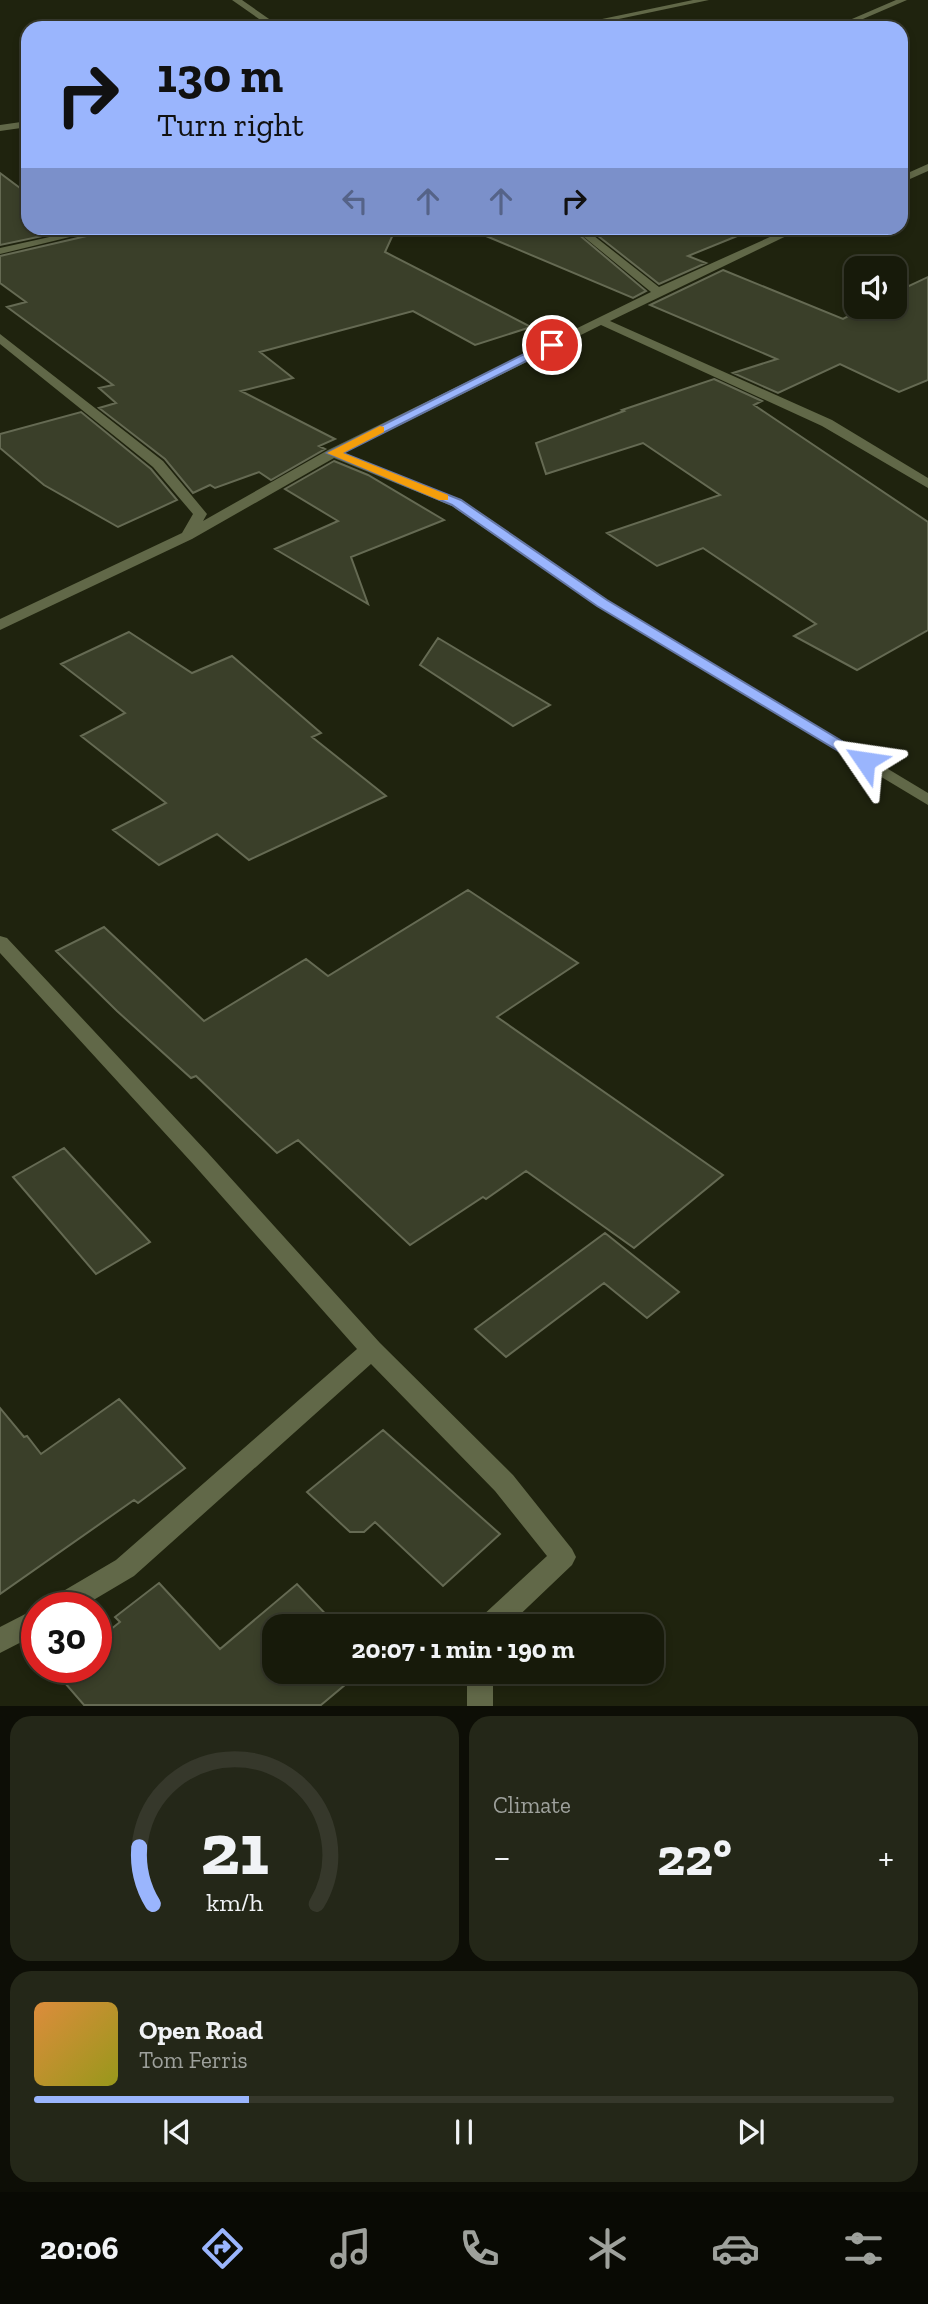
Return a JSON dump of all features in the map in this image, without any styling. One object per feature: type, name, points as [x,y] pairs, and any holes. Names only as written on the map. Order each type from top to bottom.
[{"type":"street","points":[[236,0],[268,21]]},
{"type":"street","points":[[598,21],[705,0]]},
{"type":"street","points":[[852,21],[904,0]]},
{"type":"street","points":[[0,128],[21,125]]},
{"type":"street","points":[[908,177],[928,167]]},
{"type":"street","points":[[0,251],[71,235]]},
{"type":"street","points":[[587,235],[659,292]]},
{"type":"street","points":[[0,625],[187,536],[333,453],[659,292],[783,235]]},
{"type":"street","points":[[601,321],[827,423],[928,484]]},
{"type":"street","points":[[0,338],[158,464],[200,514],[187,536]]},
{"type":"street","points":[[333,453],[457,503],[602,603],[928,800]]},
{"type":"street","points":[[0,942],[173,1128],[372,1350],[504,1483],[563,1557],[503,1614]]},
{"type":"street","points":[[84,1592],[125,1568],[372,1350]]},
{"type":"street","points":[[0,1641],[21,1629]]},
{"type":"street","points":[[480,1684],[480,1706]]},
{"type":"building","points":[[0,173],[21,189],[21,235],[47,235],[0,245]]},
{"type":"building","points":[[91,235],[393,235],[385,252],[531,327],[475,345],[413,311],[260,352],[293,378],[241,391],[335,439],[319,446],[325,449],[271,480],[259,472],[215,488],[210,485],[193,493],[165,459],[99,408],[116,403],[99,388],[113,385],[7,307],[26,302],[0,283],[0,256]]},
{"type":"building","points":[[484,235],[579,235],[646,291],[633,298]]},
{"type":"building","points":[[597,235],[740,235],[688,256],[706,263],[659,284]]},
{"type":"building","points":[[723,270],[843,319],[907,319],[907,287],[928,277],[928,380],[899,392],[840,364],[778,393],[733,373],[777,359],[650,305]]},
{"type":"building","points":[[714,379],[762,401],[754,405],[928,522],[928,630],[857,670],[794,636],[816,624],[703,548],[657,566],[607,533],[720,495],[643,443],[546,474],[536,443]]},
{"type":"building","points":[[81,412],[151,469],[177,500],[118,527],[44,485],[0,448],[0,434]]},
{"type":"building","points":[[334,461],[368,475],[444,520],[351,557],[368,604],[275,549],[338,521],[285,489]]},
{"type":"building","points":[[129,632],[192,673],[232,656],[321,733],[312,737],[386,796],[249,860],[217,834],[159,865],[113,830],[166,803],[81,736],[125,713],[61,664]]},
{"type":"building","points":[[438,638],[550,705],[513,726],[420,665]]},
{"type":"building","points":[[468,890],[578,963],[497,1017],[723,1175],[634,1248],[526,1171],[410,1245],[298,1140],[277,1153],[196,1076],[191,1078],[117,1011],[56,951],[104,927],[204,1021],[306,959],[328,976]]},
{"type":"building","points":[[64,1148],[150,1242],[96,1274],[13,1177]]},
{"type":"building","points":[[605,1233],[679,1292],[647,1318],[604,1283],[506,1357],[475,1329]]},
{"type":"building","points":[[119,1399],[185,1468],[138,1503],[134,1500],[0,1594],[0,1408],[41,1454]]},
{"type":"building","points":[[383,1430],[500,1534],[443,1586],[375,1522],[364,1532],[350,1532],[307,1492]]},
{"type":"building","points":[[159,1583],[220,1649],[297,1584],[326,1614],[262,1614],[262,1684],[346,1684],[321,1705],[84,1705],[65,1683],[112,1683],[112,1628],[120,1622],[115,1617]]},
{"type":"slow traffic","points":[[380,430],[333,453],[444,498]]},
{"type":"route","points":[[552,345],[333,453],[457,503],[602,603],[865,761]]}]
